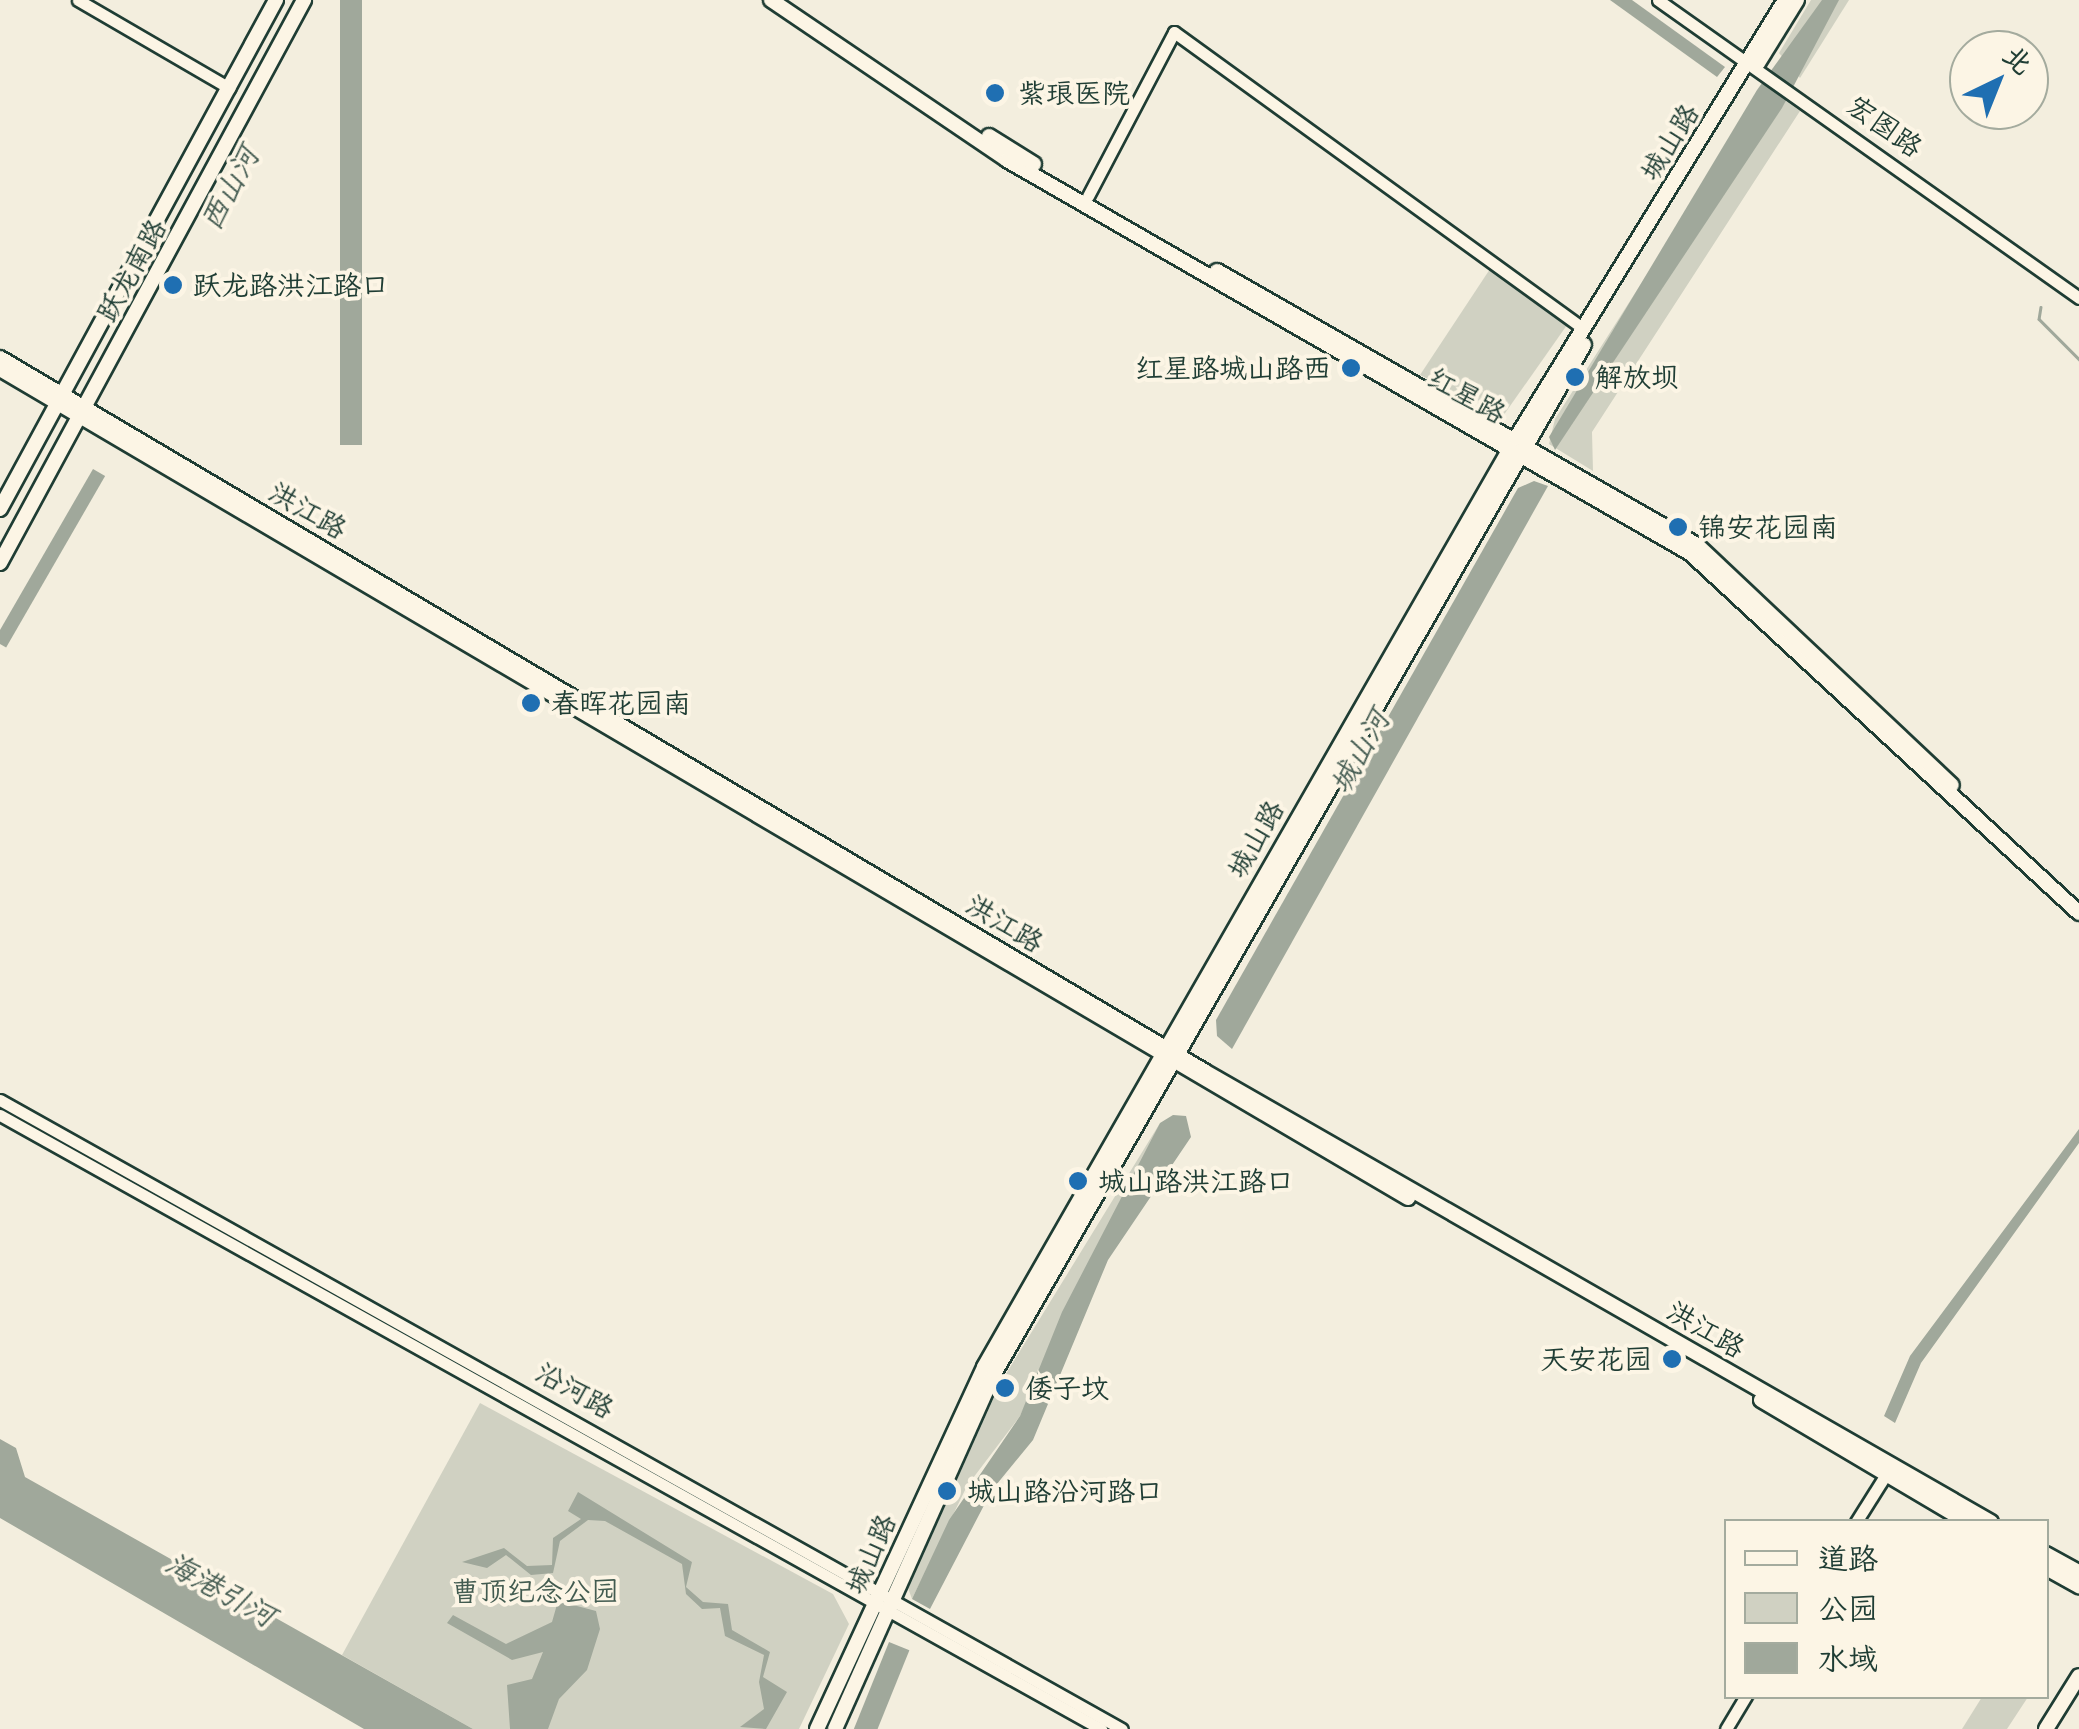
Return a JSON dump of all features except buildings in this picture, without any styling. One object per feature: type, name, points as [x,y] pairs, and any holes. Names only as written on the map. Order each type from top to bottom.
[{"type":"main road","name":"跃龙南路","points":[[0,509],[276,0]]},
{"type":"main road","name":"跃龙南路","points":[[0,563],[304,0]]},
{"type":"main road","name":"红星路","points":[[771,0],[1008,160],[1697,545],[2079,902]]},
{"type":"main road","name":"红星路","points":[[784,0],[1088,196],[1518,445],[1690,554],[2079,913]]},
{"type":"main road","name":"城山路","points":[[817,1729],[996,1372],[1178,1061],[1518,445],[1751,66],[1785,0]]},
{"type":"main road","name":"城山路","points":[[836,1729],[885,1597],[984,1368],[1163,1052],[1584,329],[1751,66],[1798,0]]},
{"type":"main road","name":"洪江路","points":[[0,358],[59,399]]},
{"type":"main road","name":"洪江路","points":[[0,369],[59,399],[1178,1061],[1889,1469],[1985,1519]]},
{"type":"main road","name":"洪江路","points":[[1889,1469],[1963,1519]]},
{"type":"main road","points":[[2049,1556],[2079,1572]]},
{"type":"main road","points":[[2049,1570],[2079,1586]]},
{"type":"main road","points":[[2046,1729],[2079,1676]]},
{"type":"street","points":[[78,0],[229,88]]},
{"type":"street","name":"宏图路","points":[[1658,0],[1751,66],[1770,75],[2079,298]]},
{"type":"street","points":[[1088,196],[1174,32],[1584,329]]},
{"type":"street","name":"沿河路","points":[[0,1100],[1122,1729]]},
{"type":"street","name":"沿河路","points":[[0,1115],[885,1597],[1101,1729]]},
{"type":"street","points":[[1858,1519],[1889,1469]]},
{"type":"street","points":[[1726,1729],[1744,1699]]},
{"type":"green space","points":[[1811,0],[1849,0],[1800,78],[1779,53]]},
{"type":"green space","points":[[1766,87],[1800,111],[1592,432],[1593,471],[1549,444],[1555,419]]},
{"type":"green space","points":[[1490,269],[1567,325],[1503,416],[1420,375]]},
{"type":"green space","points":[[1160,1123],[1020,1416],[967,1486],[912,1599],[908,1588],[1001,1382]]},
{"type":"green space","name":"曹顶纪念公园","points":[[480,1403],[833,1594],[849,1624],[799,1729],[473,1729],[342,1655]]},
{"type":"green space","points":[[1980,1699],[2027,1699],[2007,1729],[1962,1729]]},
{"type":"water","points":[[340,0],[362,0],[362,445],[340,445]]},
{"type":"water","points":[[1610,0],[1632,0],[1725,67],[1717,77]]},
{"type":"water","points":[[1822,0],[1839,0],[1782,108],[1555,450],[1549,437],[1757,90]]},
{"type":"water","points":[[93,469],[105,476],[6,647],[0,644],[0,630]]},
{"type":"water","points":[[1534,481],[1548,486],[1232,1049],[1217,1036],[1216,1020],[1518,488]]},
{"type":"water","points":[[1173,1115],[1186,1116],[1191,1137],[1108,1260],[1033,1440],[992,1490],[930,1609],[912,1599],[949,1520],[1020,1416],[1062,1312],[1160,1123]]},
{"type":"water","points":[[2079,1129],[2079,1143],[1921,1363],[1895,1423],[1884,1416],[1910,1356]]},
{"type":"water","name":"海港引河","points":[[0,1439],[16,1448],[25,1477],[473,1729],[364,1729],[0,1518]]},
{"type":"water","points":[[578,1492],[692,1562],[686,1587],[703,1602],[728,1604],[732,1630],[770,1652],[763,1677],[787,1692],[766,1729],[740,1727],[764,1709],[759,1682],[764,1655],[725,1636],[720,1608],[702,1609],[686,1594],[682,1564],[605,1521],[588,1520],[560,1541],[553,1573],[531,1575],[506,1555],[487,1568],[462,1562],[504,1548],[527,1566],[552,1565],[553,1538],[581,1519],[568,1511]]},
{"type":"water","points":[[558,1601],[596,1611],[600,1629],[587,1670],[559,1699],[548,1729],[510,1729],[507,1685],[532,1679],[543,1652],[512,1660],[447,1623],[453,1615],[506,1644],[552,1622]]},
{"type":"water","points":[[889,1642],[909,1650],[878,1729],[854,1729]]},
{"type":"waterway","points":[[2041,307],[2039,319],[2079,359]]},
{"type":"place","name":"紫琅医院","points":[[995,93]]},
{"type":"place","name":"跃龙路洪江路口","points":[[173,285]]},
{"type":"place","name":"红星路城山路西","points":[[1351,368]]},
{"type":"place","name":"解放坝","points":[[1575,377]]},
{"type":"place","name":"锦安花园南","points":[[1678,527]]},
{"type":"place","name":"春晖花园南","points":[[531,703]]},
{"type":"place","name":"城山路洪江路口","points":[[1078,1181]]},
{"type":"place","name":"天安花园","points":[[1672,1359]]},
{"type":"place","name":"倭子坟","points":[[1005,1388]]},
{"type":"place","name":"城山路沿河路口","points":[[947,1491]]},
{"type":"water label","name":"西山河","points":[[229,188]]},
{"type":"water label","name":"城山河","points":[[1359,751]]}]
